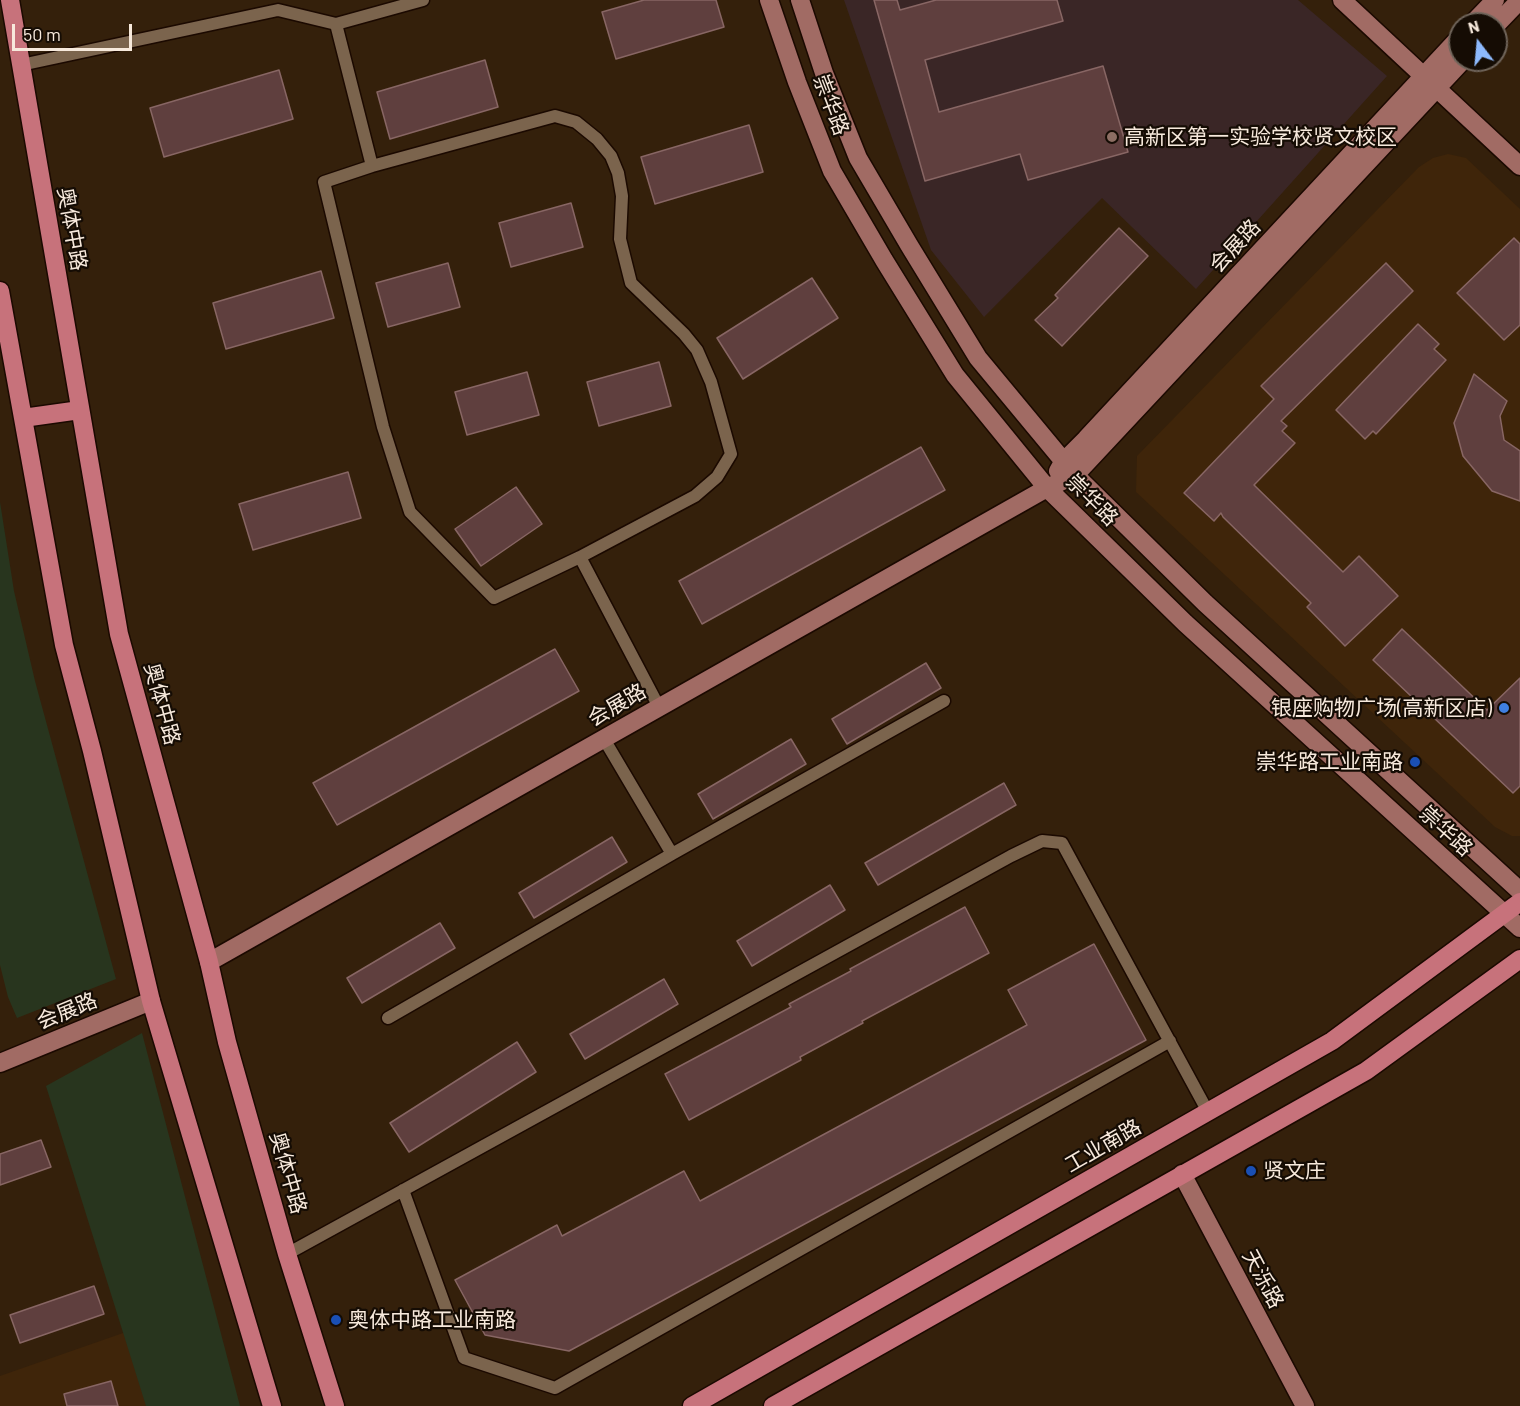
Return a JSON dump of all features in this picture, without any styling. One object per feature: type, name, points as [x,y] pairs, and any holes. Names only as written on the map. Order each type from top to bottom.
[{"type":"main road","name":"奥体中路","points":[[10,0],[119,634],[209,962],[227,1042],[287,1254],[335,1406]]},
{"type":"main road","name":"崇华路","points":[[769,0],[797,82],[832,171],[955,375],[1047,488],[1185,623],[1520,928]]},
{"type":"main road","name":"崇华路","points":[[800,0],[824,72],[858,158],[978,358],[1069,469],[1205,603],[1520,891]]},
{"type":"main road","points":[[1342,0],[1520,166]]},
{"type":"main road","points":[[1484,12],[1495,0]]},
{"type":"main road","points":[[1508,12],[1520,0]]},
{"type":"main road","name":"会展路","points":[[209,962],[1047,488],[1069,469],[1429,83],[1448,55]]},
{"type":"main road","name":"会展路","points":[[1429,83],[1448,70]]},
{"type":"main road","points":[[0,291],[64,645],[92,751],[151,1001],[272,1406]]},
{"type":"main road","points":[[23,418],[80,410]]},
{"type":"main road","name":"工业南路","points":[[692,1406],[1332,1041],[1520,902]]},
{"type":"main road","points":[[772,1406],[1366,1071],[1520,959]]},
{"type":"main road","name":"会展路","points":[[0,1063],[151,1001]]},
{"type":"main road","name":"天泺路","points":[[1182,1174],[1305,1406]]},
{"type":"street","points":[[21,65],[278,5],[336,24],[423,0]]},
{"type":"street","points":[[336,24],[372,166]]},
{"type":"street","points":[[555,117],[576,122],[597,139],[611,156],[618,174],[622,196],[620,238],[631,283],[684,334],[697,350],[711,382],[731,454],[717,477],[695,496],[580,557],[494,598],[410,512],[383,427],[324,182],[372,166],[555,117]]},
{"type":"street","points":[[580,557],[659,707]]},
{"type":"street","points":[[388,1018],[672,854],[944,701]]},
{"type":"street","points":[[604,739],[672,854]]},
{"type":"street","points":[[287,1254],[1041,841],[1062,843],[1208,1112]]},
{"type":"street","points":[[403,1190],[464,1358],[555,1388],[1170,1041]]},
{"type":"shaded area","name":"高新区第一实验学校贤文校区","points":[[844,0],[1298,0],[1387,76],[1196,289],[1102,198],[984,317],[931,250]]},
{"type":"shaded area","points":[[1448,154],[1466,158],[1520,209],[1520,836],[1512,836],[1495,827],[1136,492],[1137,456],[1419,167],[1433,158]]},
{"type":"shaded area","points":[[126,1332],[148,1406],[0,1406],[0,1376]]},
{"type":"green space","points":[[0,502],[14,591],[35,681],[116,979],[17,1018],[8,997],[0,965]]},
{"type":"green space","points":[[142,1033],[240,1406],[146,1406],[46,1086]]},
{"type":"building","points":[[644,0],[716,0],[724,27],[616,59],[602,12]]},
{"type":"building","points":[[874,0],[897,0],[900,10],[936,0],[1057,0],[1063,21],[925,60],[939,112],[1103,66],[1128,152],[1028,180],[1020,154],[925,181]]},
{"type":"building","points":[[485,60],[498,107],[390,139],[377,92]]},
{"type":"building","points":[[279,70],[293,119],[164,157],[150,108]]},
{"type":"building","points":[[749,125],[763,172],[655,204],[641,157]]},
{"type":"building","points":[[571,203],[583,247],[511,267],[499,223]]},
{"type":"building","points":[[1119,228],[1148,256],[1062,346],[1035,320],[1058,298],[1055,295]]},
{"type":"building","points":[[1514,238],[1520,244],[1520,325],[1504,340],[1457,293]]},
{"type":"building","points":[[448,263],[460,307],[388,327],[376,283]]},
{"type":"building","points":[[1386,263],[1413,291],[1281,421],[1287,426],[1282,431],[1295,443],[1254,485],[1343,572],[1359,556],[1398,596],[1345,646],[1307,607],[1311,603],[1221,513],[1214,521],[1184,493],[1274,399],[1261,386]]},
{"type":"building","points":[[321,271],[334,318],[226,349],[213,303]]},
{"type":"building","points":[[812,278],[838,318],[743,379],[717,338]]},
{"type":"building","points":[[1418,324],[1439,344],[1434,349],[1446,360],[1376,434],[1373,431],[1365,439],[1336,410]]},
{"type":"building","points":[[659,362],[671,406],[599,426],[587,382]]},
{"type":"building","points":[[527,372],[539,415],[467,435],[455,392]]},
{"type":"building","points":[[1474,374],[1507,401],[1500,416],[1504,440],[1520,451],[1520,501],[1492,491],[1463,456],[1454,423]]},
{"type":"building","points":[[921,447],[945,490],[702,624],[679,581]]},
{"type":"building","points":[[348,472],[361,518],[253,550],[239,504]]},
{"type":"building","points":[[516,487],[542,524],[481,566],[455,529]]},
{"type":"building","points":[[1402,629],[1487,710],[1520,678],[1520,786],[1513,793],[1373,660]]},
{"type":"building","points":[[555,649],[579,691],[337,825],[313,783]]},
{"type":"building","points":[[926,663],[941,688],[847,744],[832,719]]},
{"type":"building","points":[[791,739],[806,764],[713,819],[698,794]]},
{"type":"building","points":[[1004,783],[1016,805],[878,885],[865,863]]},
{"type":"building","points":[[612,837],[627,862],[534,918],[519,893]]},
{"type":"building","points":[[830,885],[845,910],[752,966],[737,941]]},
{"type":"building","points":[[965,907],[989,953],[862,1021],[863,1023],[800,1057],[801,1060],[689,1120],[665,1074],[791,1007],[789,1004]]},
{"type":"building","points":[[440,923],[455,948],[362,1003],[347,978]]},
{"type":"building","points":[[1094,944],[1146,1040],[569,1351],[485,1335],[455,1280],[557,1225],[562,1236],[684,1171],[700,1201],[1027,1025],[1008,990]]},
{"type":"building","points":[[664,979],[678,1004],[585,1059],[570,1034]]},
{"type":"building","points":[[517,1042],[536,1072],[409,1152],[390,1123]]},
{"type":"building","points":[[41,1140],[51,1167],[0,1185],[0,1154]]},
{"type":"building","points":[[94,1286],[104,1314],[20,1343],[10,1315]]},
{"type":"building","points":[[111,1381],[118,1406],[67,1406],[64,1394]]},
{"type":"place","name":"高新区第一实验学校贤文校区","points":[[1112,137]]},
{"type":"place","name":"银座购物广场(高新区店)","points":[[1504,708]]},
{"type":"place","name":"崇华路工业南路","points":[[1415,762]]},
{"type":"place","name":"贤文庄","points":[[1251,1171]]},
{"type":"place","name":"奥体中路工业南路","points":[[336,1320]]}]
